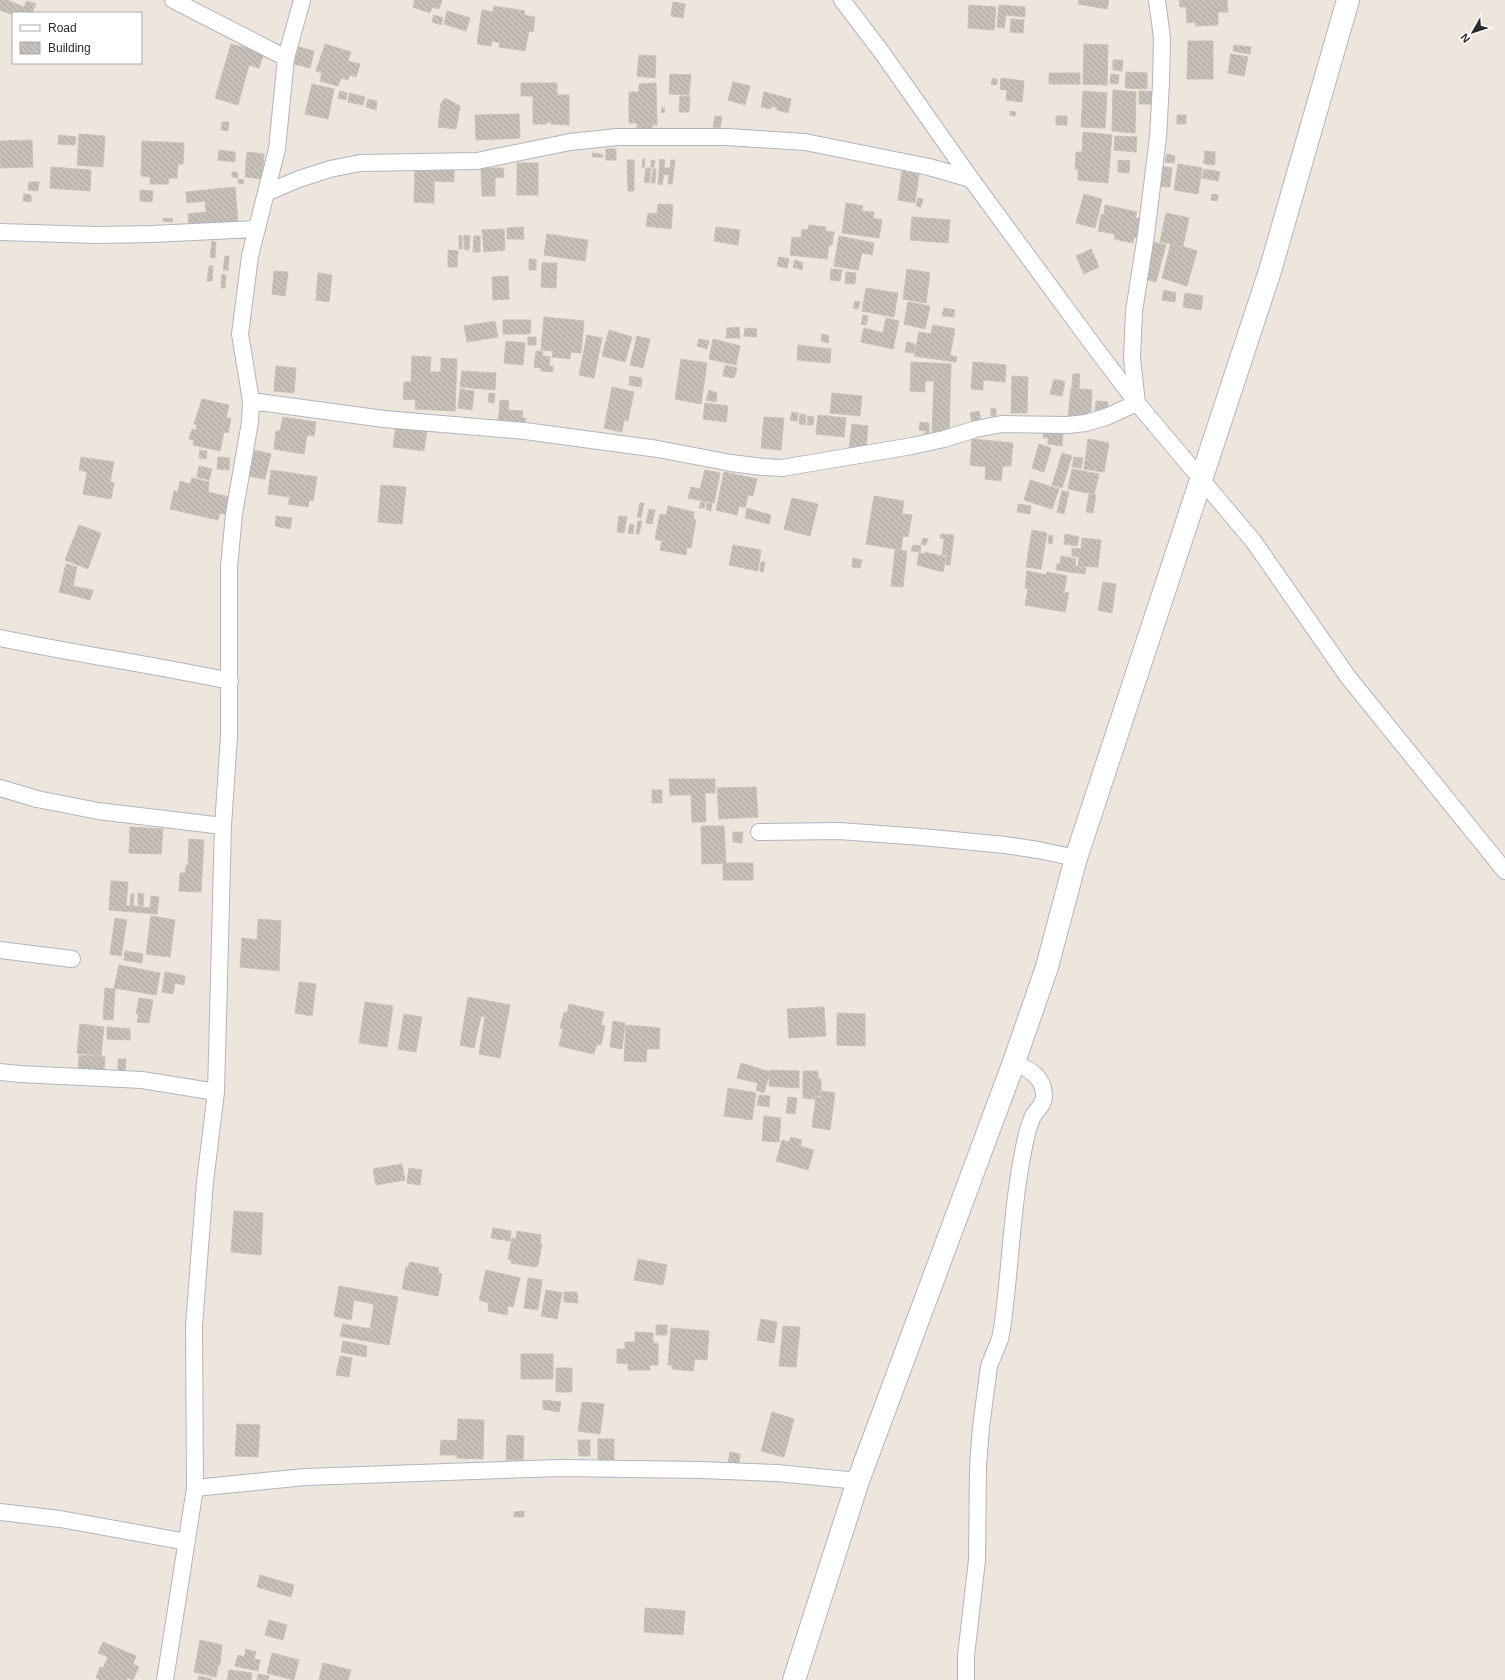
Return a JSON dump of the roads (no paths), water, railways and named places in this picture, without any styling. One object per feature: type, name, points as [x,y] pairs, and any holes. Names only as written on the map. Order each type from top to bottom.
[{"type":"main road","points":[[794,1680],[858,1481],[1014,1062],[1047,967],[1076,858],[1270,271],[1348,0]]},
{"type":"street","points":[[173,0],[286,58]]},
{"type":"street","points":[[165,1680],[195,1488],[194,1326],[206,1182],[216,1092],[223,826],[227,782],[230,681],[229,567],[234,514],[250,422],[251,401],[240,334],[250,256],[277,149],[286,58],[302,0]]},
{"type":"street","points":[[842,0],[883,54],[971,179],[1137,404],[1254,542],[1348,677],[1505,871]]},
{"type":"street","points":[[1137,404],[1132,358],[1134,311],[1147,227],[1158,137],[1161,84],[1162,38],[1157,0]]},
{"type":"street","points":[[266,193],[330,168],[360,163],[477,161],[570,142],[625,137],[727,137],[805,142],[929,167],[971,179]]},
{"type":"street","points":[[0,232],[39,234],[144,234],[256,229]]},
{"type":"street","points":[[251,401],[384,419],[525,431],[658,449],[731,463],[782,468],[912,446],[944,439],[976,429],[1002,424],[1067,425],[1086,423],[1106,417],[1137,404]]},
{"type":"street","points":[[0,638],[81,654],[171,668],[230,681]]},
{"type":"street","points":[[0,788],[37,799],[98,811],[223,826]]},
{"type":"street","points":[[759,832],[839,831],[930,838],[1038,850],[1076,858]]},
{"type":"street","points":[[0,950],[72,959]]},
{"type":"street","points":[[966,1680],[966,1656],[977,1560],[978,1466],[984,1401],[989,1366],[1000,1339],[1002,1329],[1021,1162],[1032,1118],[1042,1105],[1044,1096],[1041,1083],[1037,1076],[1028,1069],[1014,1062]]},
{"type":"street","points":[[0,1072],[142,1080],[216,1092]]},
{"type":"street","points":[[195,1488],[305,1477],[560,1468],[708,1470],[858,1481]]},
{"type":"street","points":[[0,1512],[60,1519],[187,1542]]}]
